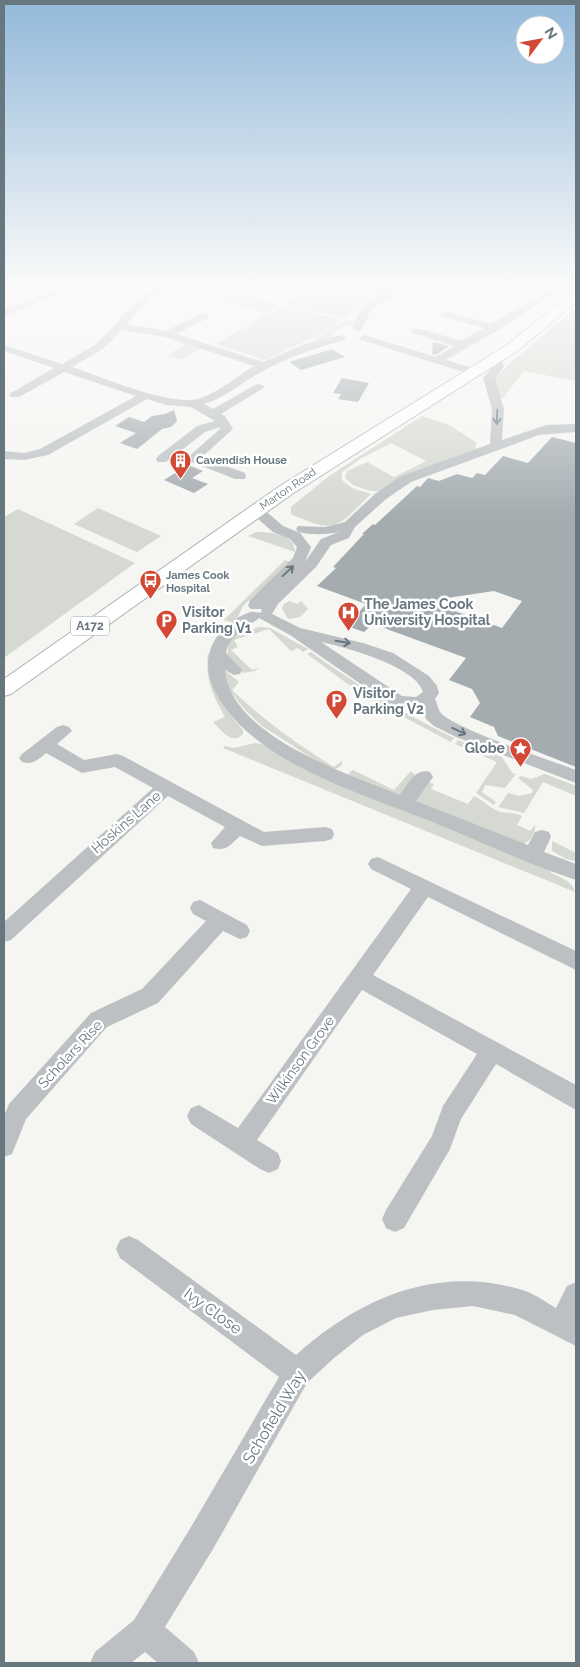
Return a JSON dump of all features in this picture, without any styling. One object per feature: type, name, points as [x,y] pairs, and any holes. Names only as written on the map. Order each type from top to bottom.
[{"type":"main road","name":"Marton Road","points":[[4,688],[256,510],[330,461],[485,365]]},
{"type":"street","points":[[59,365],[166,402],[193,403],[205,399],[267,365]]},
{"type":"street","points":[[15,395],[70,365]]},
{"type":"street","points":[[452,365],[474,372]]},
{"type":"street","points":[[496,446],[498,410],[489,378],[498,367],[498,365]]},
{"type":"street","points":[[162,460],[260,387]]},
{"type":"street","points":[[4,455],[16,458],[32,456],[72,437],[146,395]]},
{"type":"street","points":[[193,403],[218,418],[227,429],[193,458],[240,476]]},
{"type":"street","points":[[576,428],[546,429],[496,446],[406,479],[381,496],[350,525],[344,535],[326,542],[312,564],[261,612],[229,631],[222,641],[218,653],[216,675],[225,698],[241,718],[260,735],[282,750],[339,778],[576,872]]},
{"type":"street","points":[[256,510],[278,528],[295,536],[304,547],[299,560],[258,600],[261,612],[295,632],[397,701],[407,703],[427,699],[431,693],[427,682],[402,664],[374,650],[295,632]]},
{"type":"street","points":[[256,510],[275,514],[303,529],[312,536],[318,554]]},
{"type":"street","points":[[233,527],[256,525],[278,528]]},
{"type":"street","points":[[303,529],[325,531],[350,525]]},
{"type":"street","points":[[218,653],[234,670]]},
{"type":"street","points":[[427,699],[432,715],[440,722],[462,733],[576,777]]},
{"type":"street","points":[[28,758],[63,731]]},
{"type":"street","points":[[45,745],[82,766],[117,760],[166,787]]},
{"type":"street","points":[[403,804],[424,777]]},
{"type":"street","name":"Hoskins Lane","points":[[4,934],[166,787],[262,839],[325,834]]},
{"type":"street","points":[[220,843],[237,826]]},
{"type":"street","points":[[533,855],[542,836]]},
{"type":"street","points":[[378,864],[576,961]]},
{"type":"street","name":"Wilkinson Grove","points":[[242,1142],[424,887]]},
{"type":"street","points":[[200,908],[240,931]]},
{"type":"street","name":"Scholars Rise","points":[[4,1146],[17,1112],[99,1020],[150,996],[220,920]]},
{"type":"street","points":[[359,978],[566,1090],[576,1099]]},
{"type":"street","points":[[394,1219],[442,1141],[451,1114],[492,1050]]},
{"type":"street","points":[[199,1116],[269,1161]]},
{"type":"street","name":"Ivy Close","points":[[128,1249],[297,1372]]},
{"type":"street","name":"Schofield Way","points":[[106,1663],[145,1631],[202,1538],[297,1372],[324,1348],[354,1326],[392,1306],[433,1296],[473,1294],[519,1302],[569,1329]]},
{"type":"street","points":[[569,1329],[576,1295]]},
{"type":"street","points":[[145,1631],[183,1663]]},
{"type":"shaded area","points":[[509,365],[576,365],[576,381],[524,371],[503,398],[496,397],[493,382]]},
{"type":"shaded area","points":[[422,416],[449,425],[476,442],[476,449],[405,476],[379,491],[370,491],[353,485],[345,478],[347,471],[367,462],[394,477],[426,461],[391,443],[360,459],[342,472],[342,480],[352,488],[371,494],[343,520],[328,526],[306,521],[291,514],[291,507],[329,476]]},
{"type":"shaded area","points":[[98,508],[161,536],[137,552],[74,524]]},
{"type":"shaded area","points":[[18,509],[135,563],[4,658],[4,517]]},
{"type":"shaded area","points":[[256,532],[274,533],[286,537],[294,546],[295,552],[248,536]]},
{"type":"shaded area","points":[[285,560],[290,562],[243,606],[237,618],[231,622],[224,620]]},
{"type":"shaded area","points":[[289,601],[297,604],[301,601],[308,609],[300,617],[288,619],[282,608]]},
{"type":"shaded area","points":[[259,627],[270,628],[308,649],[303,652],[298,648],[291,651],[269,629],[234,640],[238,647],[231,650],[252,670],[259,668],[255,671],[243,673],[227,657],[229,640],[238,631],[247,631]]},
{"type":"shaded area","points":[[311,652],[381,698],[454,738],[451,742],[364,696],[307,654]]},
{"type":"shaded area","points":[[208,654],[213,654],[219,695],[227,710],[243,730],[243,734],[239,737],[231,738],[227,736],[213,722],[225,717],[211,687],[207,663]]},
{"type":"shaded area","points":[[226,671],[239,682],[232,690],[268,721],[334,767],[342,761],[342,765],[336,769],[326,767],[262,726],[245,710],[227,687],[224,672]]},
{"type":"shaded area","points":[[458,740],[502,757],[512,773],[516,774],[505,788],[485,785],[482,792],[496,802],[494,805],[476,793],[497,762],[455,744]]},
{"type":"shaded area","points":[[255,743],[261,744],[290,760],[551,870],[551,873],[568,882],[575,892],[223,748],[225,746],[234,748]]},
{"type":"shaded area","points":[[353,770],[394,790],[411,771],[417,777],[399,797],[349,776],[348,774]]},
{"type":"shaded area","points":[[545,774],[576,786],[576,796],[543,782],[524,813],[498,807],[508,793],[519,796],[532,793],[533,790],[518,778],[521,776],[531,779]]},
{"type":"shaded area","points":[[428,782],[434,784],[431,789],[468,804],[474,796],[498,811],[522,816],[517,825],[530,831],[535,825],[534,834],[531,839],[523,844],[414,801]]},
{"type":"shaded area","points":[[552,841],[576,853],[576,861],[566,859],[552,851]]},
{"type":"building","points":[[293,365],[319,365],[301,370]]},
{"type":"building","points":[[342,378],[369,383],[358,402],[338,399],[341,394],[333,393]]},
{"type":"building","points":[[174,410],[177,421],[171,427],[162,429],[137,449],[120,443],[136,433],[115,426],[129,417],[144,422],[152,416]]},
{"type":"building","points":[[552,437],[576,443],[576,767],[498,736],[494,727],[470,717],[480,703],[472,689],[449,680],[466,658],[373,624],[364,632],[347,626],[366,604],[317,586],[336,568],[333,567],[364,534],[362,534],[373,524],[375,525],[417,486],[420,487],[428,478],[439,481],[457,474],[472,478],[477,473],[485,475],[503,456],[528,463]],"holes":[[[494,591],[522,601],[502,628],[427,601]]]},
{"type":"building","name":"Cavendish House","points":[[188,465],[203,471],[192,478],[208,484],[194,493],[164,480]]},
{"type":"place","name":"Cavendish House","points":[[180,479]]},
{"type":"place","name":"James Cook Hospital","points":[[150,600]]},
{"type":"place","name":"The James Cook University Hospital","points":[[348,631]]},
{"type":"place","name":"Visitor Parking V1","points":[[166,639]]},
{"type":"place","name":"Visitor Parking V2","points":[[337,720]]},
{"type":"place","name":"Globe","points":[[521,767]]}]
